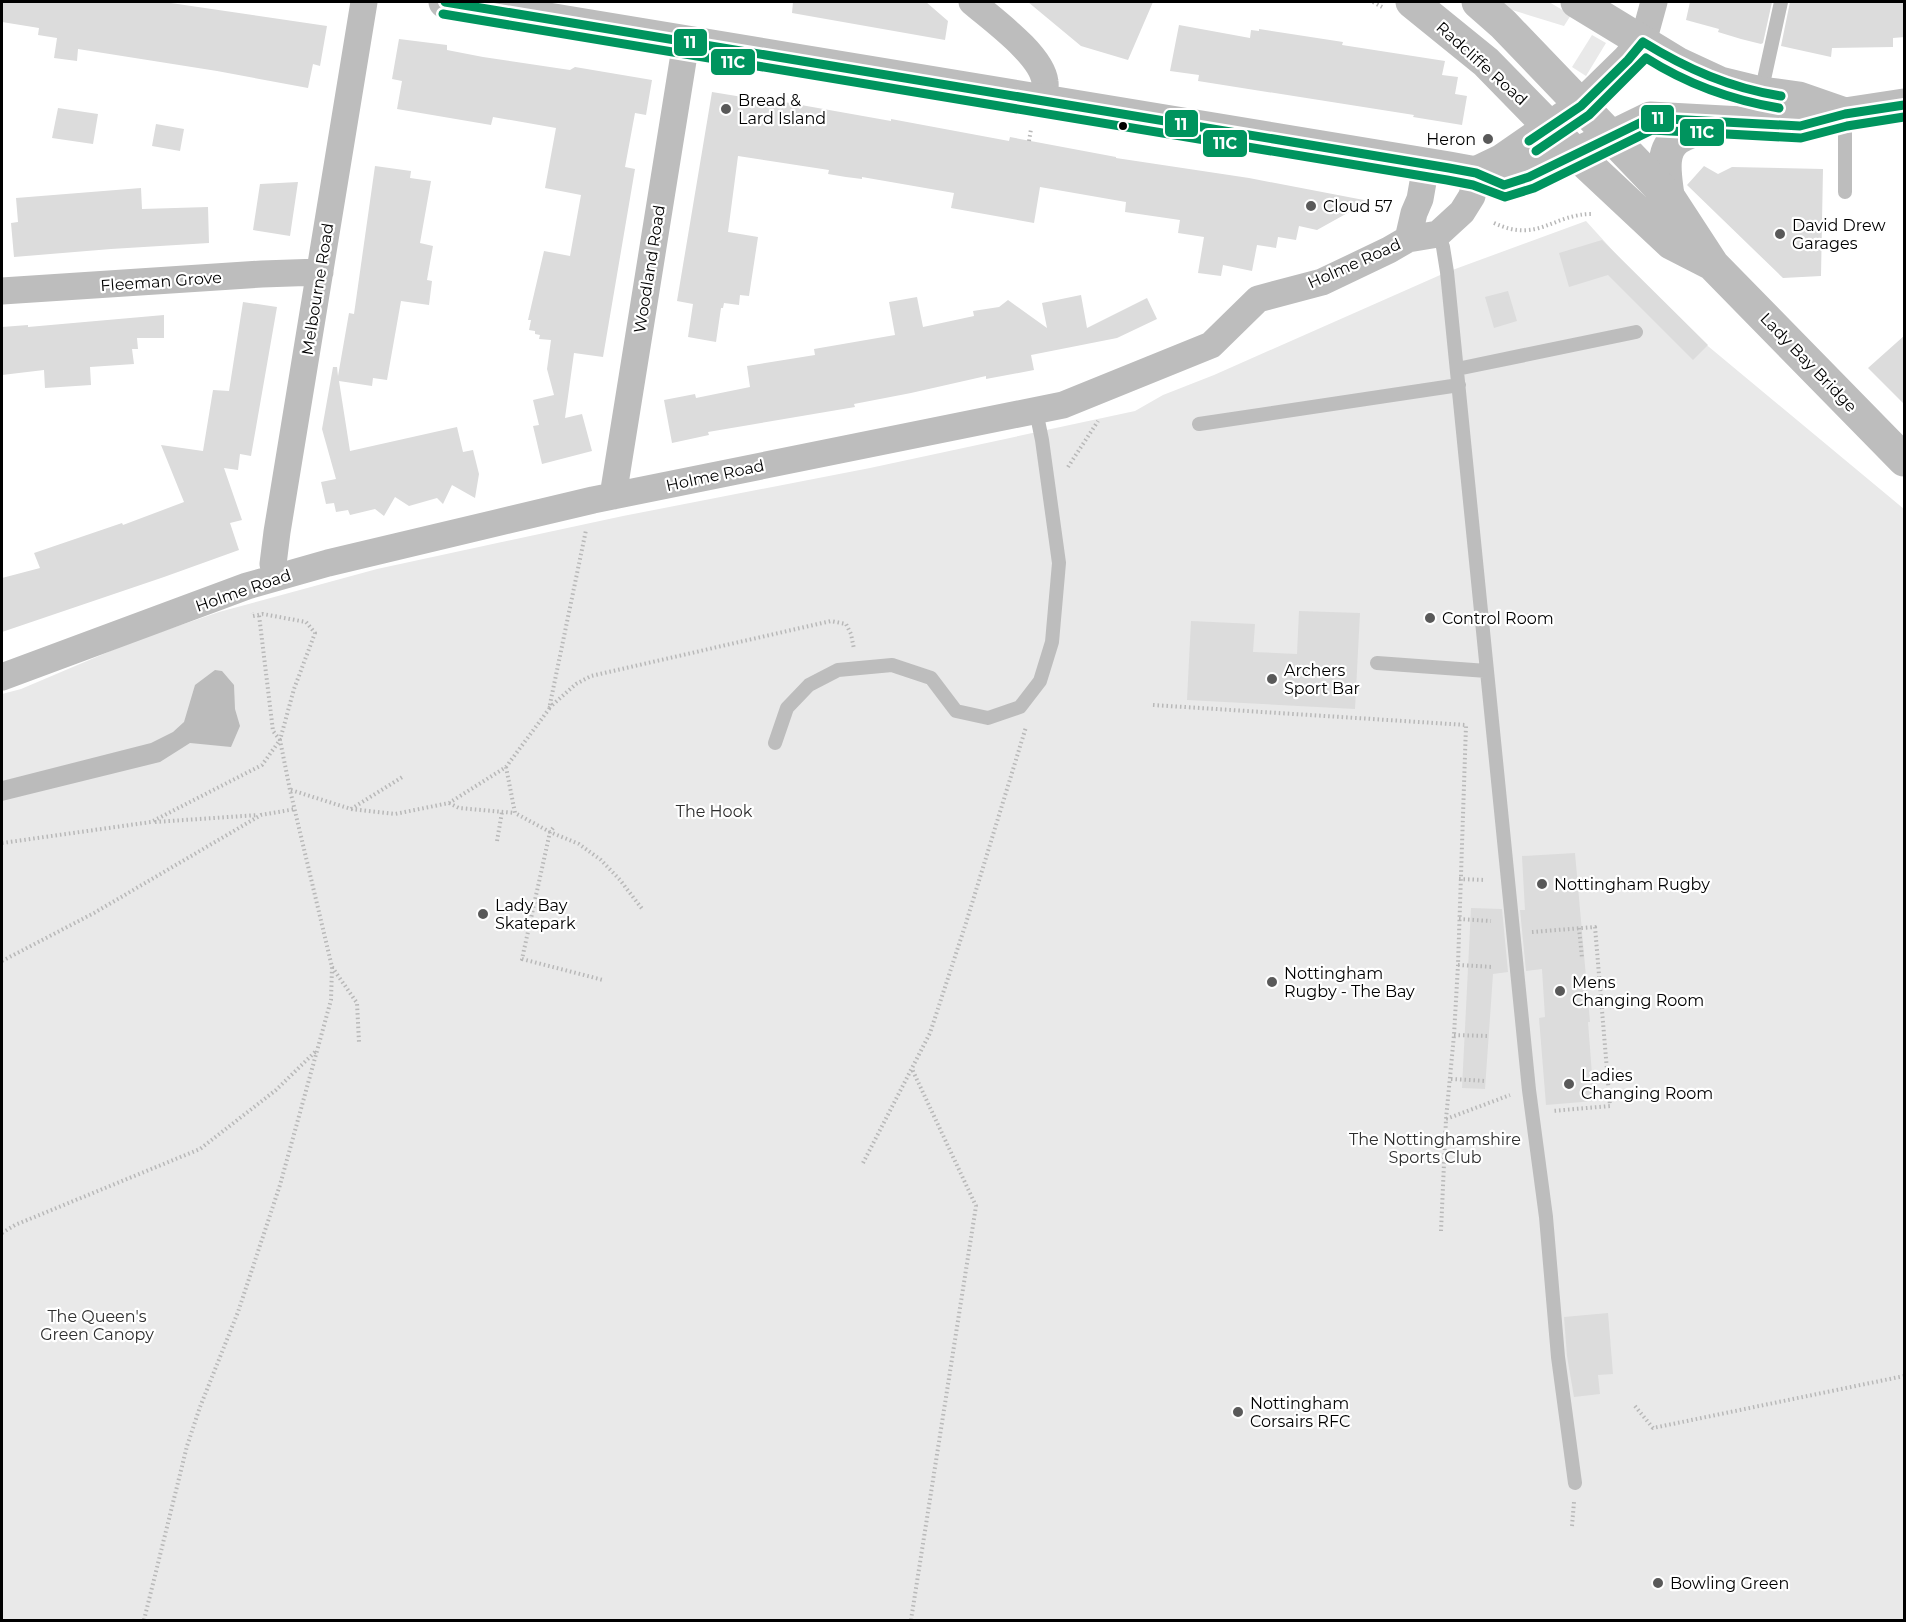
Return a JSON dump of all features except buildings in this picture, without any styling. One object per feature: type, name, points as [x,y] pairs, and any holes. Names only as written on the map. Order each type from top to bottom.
[{"type":"main road","points":[[446,2],[1476,173],[1504,185],[1529,177],[1650,118],[1800,126],[1845,114],[1904,108]]},
{"type":"main road","name":"Radcliffe Road","points":[[1412,2],[1486,62],[1576,154]]},
{"type":"main road","points":[[1478,2],[1503,24],[1581,106]]},
{"type":"main road","points":[[1577,2],[1679,64],[1720,82],[1761,93],[1799,98],[1845,114]]},
{"type":"main road","points":[[1476,173],[1501,161],[1581,106],[1643,42]]},
{"type":"main road","name":"Lady Bay Bridge","points":[[1581,106],[1668,196],[1713,265],[1905,460]]},
{"type":"main road","points":[[1668,196],[1664,170],[1674,141],[1680,136],[1725,121]]},
{"type":"main road","name":"Lady Bay Bridge","points":[[1576,154],[1671,243],[1713,265]]},
{"type":"street","name":"Melbourne Road","points":[[276,577],[273,564],[277,532],[364,2]]},
{"type":"street","points":[[972,2],[1028,51],[1040,65],[1045,82],[1043,101]]},
{"type":"street","points":[[1643,42],[1654,2]]},
{"type":"street","name":"Woodland Road","points":[[603,498],[686,42]]},
{"type":"street","name":"Holme Road","points":[[1408,239],[1420,199],[1423,182],[1422,164]]},
{"type":"street","points":[[1438,234],[1462,212],[1473,196],[1476,173]]},
{"type":"street","name":"Holme Road","points":[[2,676],[247,586],[406,543],[603,498],[1063,405],[1211,345],[1258,299],[1322,282],[1408,239],[1438,234]]},
{"type":"street","name":"Fleeman Grove","points":[[2,291],[271,273],[320,272]]},
{"type":"lane","points":[[1761,93],[1782,2]]},
{"type":"lane","points":[[1845,114],[1845,192]]},
{"type":"lane","points":[[1438,234],[1443,247],[1447,272],[1529,1090],[1546,1217],[1558,1357],[1575,1483]]},
{"type":"lane","points":[[1457,369],[1636,332]]},
{"type":"lane","points":[[1199,424],[1459,385]]},
{"type":"lane","points":[[775,743],[787,708],[809,685],[838,670],[858,667],[892,665],[930,678],[956,711],[988,718],[1020,707],[1040,681],[1052,642],[1059,563],[1036,411]]},
{"type":"lane","points":[[1377,663],[1487,671]]},
{"type":"path","points":[[1494,222],[1518,230],[1532,230],[1550,226],[1576,214],[1629,217],[1638,211]]},
{"type":"path","points":[[1050,494],[1102,412]]},
{"type":"path","points":[[549,709],[603,498]]},
{"type":"path","points":[[151,822],[262,765],[280,740],[294,689],[315,633],[306,622],[263,614],[253,616],[247,586]]},
{"type":"path","points":[[144,1620],[187,1446],[238,1312],[280,1185],[331,1000],[332,967],[280,740],[273,731],[259,615]]},
{"type":"path","points":[[290,790],[351,809],[395,814],[449,803],[506,767],[549,709],[576,684],[591,676],[831,621],[846,624],[851,634],[858,667]]},
{"type":"path","points":[[1153,705],[1466,725],[1458,965],[1451,1079],[1446,1119],[1442,1231]]},
{"type":"path","points":[[863,1163],[930,1034],[1027,724],[1020,707]]},
{"type":"path","points":[[506,767],[515,813]]},
{"type":"path","points":[[351,809],[404,776]]},
{"type":"path","points":[[449,803],[459,808],[515,813],[579,844],[601,860],[644,910]]},
{"type":"path","points":[[2,843],[151,822],[261,815],[295,809]]},
{"type":"path","points":[[497,841],[502,812]]},
{"type":"path","points":[[2,961],[94,913],[261,815]]},
{"type":"path","points":[[551,830],[522,959],[603,980]]},
{"type":"path","points":[[1460,879],[1508,881]]},
{"type":"path","points":[[1459,920],[1495,921]]},
{"type":"path","points":[[1513,934],[1595,927],[1610,1106],[1532,1113]]},
{"type":"path","points":[[1579,928],[1582,958]]},
{"type":"path","points":[[1458,965],[1493,967]]},
{"type":"path","points":[[332,967],[357,1003],[359,1042]]},
{"type":"path","points":[[1454,1035],[1488,1036]]},
{"type":"path","points":[[2,1233],[15,1225],[200,1149],[276,1090],[317,1050]]},
{"type":"path","points":[[911,1620],[976,1206],[912,1069]]},
{"type":"path","points":[[1451,1079],[1486,1081]]},
{"type":"path","points":[[1446,1119],[1529,1090]]},
{"type":"path","points":[[1635,1406],[1653,1428],[1905,1376]]},
{"type":"green space","points":[[1500,2],[1549,2],[1571,15],[1564,26],[1509,9]]},
{"type":"green space","points":[[1592,35],[1606,43],[1586,76],[1572,67]]},
{"type":"green space","points":[[1586,221],[1673,317],[1904,509],[1904,1620],[2,1620],[2,694],[21,689],[134,641],[219,612],[377,569],[1135,411],[1163,395],[1214,375],[1447,272]]},
{"type":"shaded area","points":[[215,670],[222,671],[234,685],[235,709],[240,726],[231,747],[190,743],[160,762],[2,801],[2,781],[151,743],[173,732],[184,722],[195,685]]},
{"type":"transit line","name":"11","points":[[445,2],[1449,168],[1476,173],[1504,185],[1529,177],[1650,118],[1800,126],[1845,114],[1904,105]]},
{"type":"transit line","name":"11C","points":[[443,14],[1447,180],[1473,185],[1505,197],[1534,188],[1652,130],[1801,138],[1847,126],[1904,117]]},
{"type":"transit line","name":"11","points":[[1529,141],[1581,106],[1643,42],[1709,76],[1744,88],[1781,96]]},
{"type":"transit line","name":"11C","points":[[1536,151],[1589,115],[1646,58],[1677,76],[1710,90],[1779,108]]},
{"type":"place","name":"Bread & Lard Island","points":[[726,109]]},
{"type":"place","name":"Heron","points":[[1488,139]]},
{"type":"place","name":"Cloud 57","points":[[1311,206]]},
{"type":"place","name":"David Drew Garages","points":[[1780,234]]},
{"type":"place","name":"Control Room","points":[[1430,618]]},
{"type":"place","name":"Archers Sport Bar","points":[[1272,679]]},
{"type":"place","name":"Nottingham Rugby","points":[[1542,884]]},
{"type":"place","name":"Lady Bay Skatepark","points":[[483,914]]},
{"type":"place","name":"Nottingham Rugby - The Bay","points":[[1272,982]]},
{"type":"place","name":"Mens Changing Room","points":[[1560,991]]},
{"type":"place","name":"Ladies Changing Room","points":[[1569,1084]]},
{"type":"place","name":"Nottingham Corsairs RFC","points":[[1238,1412]]},
{"type":"place","name":"Bowling Green","points":[[1658,1583]]},
{"type":"park label","name":"The Hook","points":[[714,811]]},
{"type":"park label","name":"The Nottinghamshire Sports Club","points":[[1435,1148]]},
{"type":"park label","name":"The Queen's Green Canopy","points":[[97,1325]]}]
